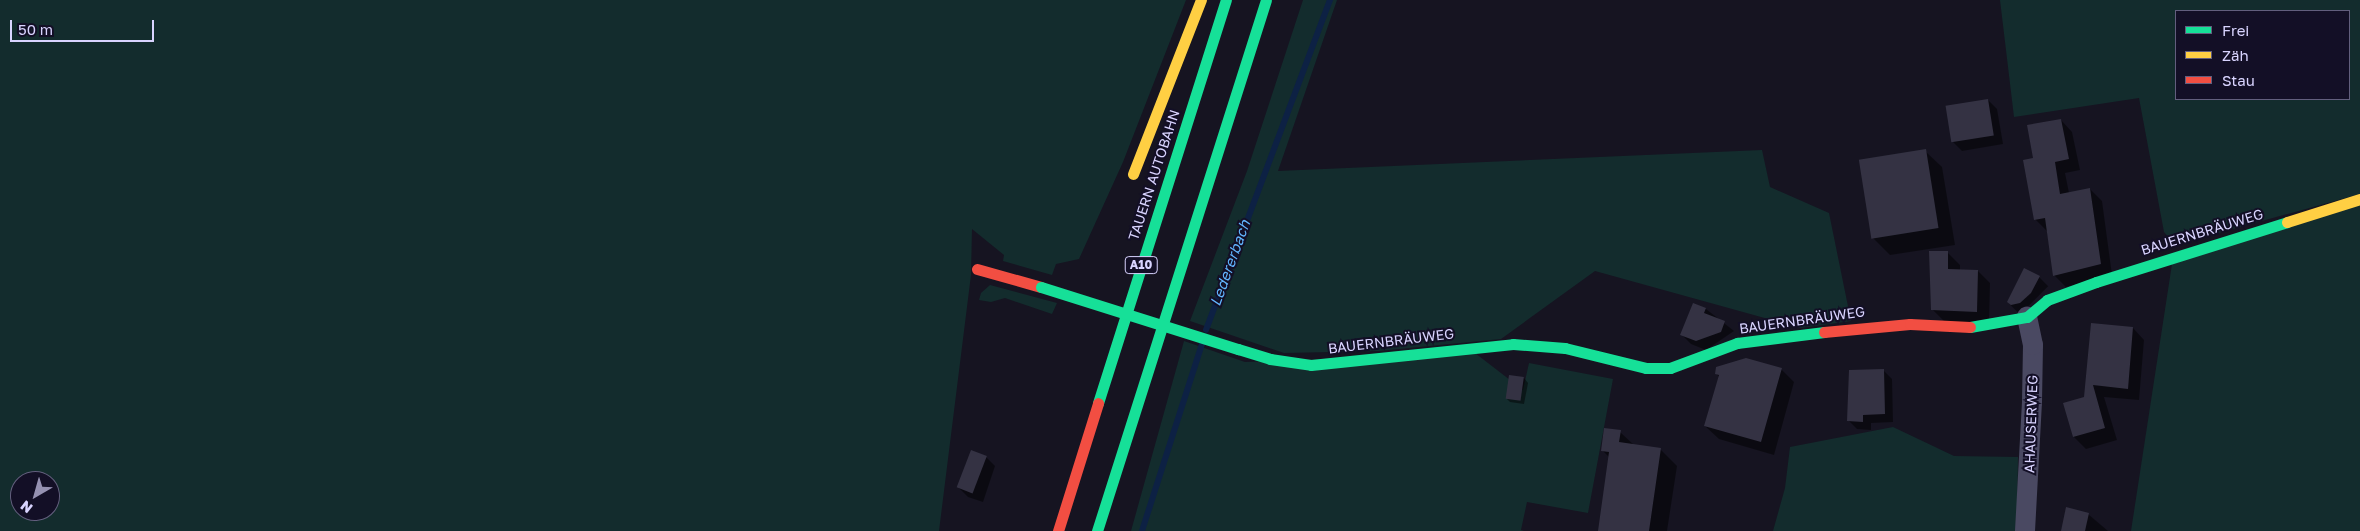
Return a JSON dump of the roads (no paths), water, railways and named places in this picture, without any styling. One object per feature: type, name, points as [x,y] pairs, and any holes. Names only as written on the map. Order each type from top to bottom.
[{"type":"main road","points":[[1133,174],[1201,0]]},
{"type":"main road","name":"TAUERN AUTOBAHN","points":[[1058,531],[1226,0]]},
{"type":"main road","name":"A10","points":[[1097,531],[1266,0]]},
{"type":"main road","name":"BAUERNBRÄUWEG","points":[[977,269],[1041,287],[1238,350],[1270,359],[1311,365],[1513,344],[1564,348],[1646,368],[1670,368],[1737,344],[1884,325],[1980,328],[2027,317],[2047,300],[2096,282],[2360,199]]},
{"type":"street","name":"AHAUSERWEG","points":[[2025,531],[2032,392],[2032,346],[2027,317]]},
{"type":"waterway","name":"Ledererbach","points":[[1206,330],[1330,0]]},
{"type":"waterway","name":"Ledererbach","points":[[1142,531],[1202,344]]}]
